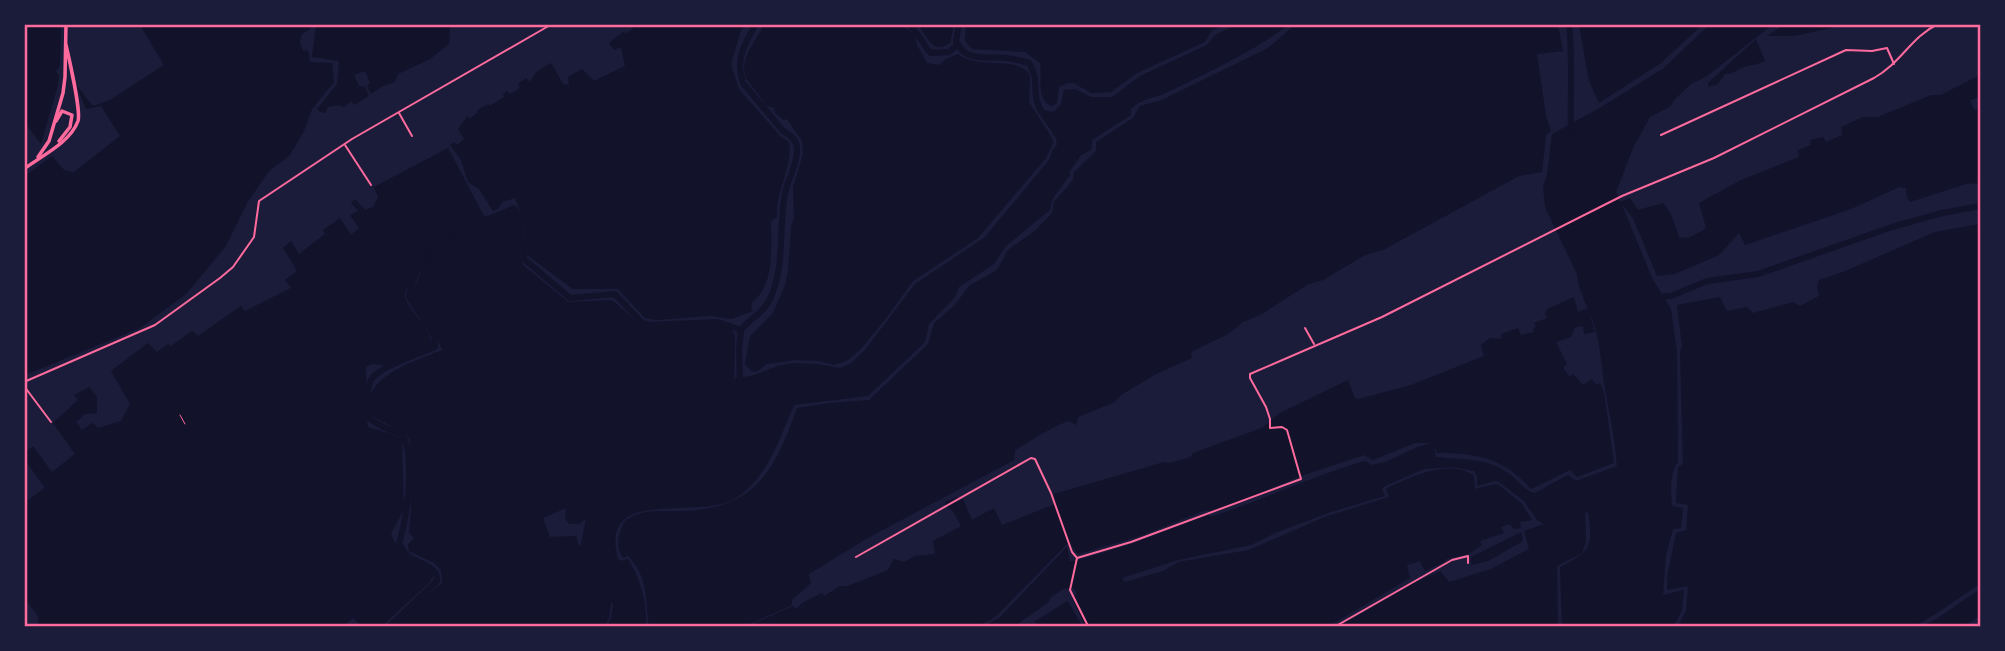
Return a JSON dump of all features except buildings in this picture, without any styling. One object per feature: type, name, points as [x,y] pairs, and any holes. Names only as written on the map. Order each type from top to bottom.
[{"type":"highway","points":[[49,141],[65,84],[65,24]]},
{"type":"highway","points":[[24,169],[75,127],[79,116],[66,45]]},
{"type":"highway","points":[[34,161],[49,141],[58,116],[62,111],[70,112],[72,118],[69,127],[56,145]]},
{"type":"street","points":[[51,422],[24,384],[155,325],[233,267],[254,237],[260,201],[344,144],[552,24]]},
{"type":"street","points":[[1076,559],[1131,542],[1301,479],[1287,430],[1282,427],[1270,428],[1266,407],[1249,376],[1382,317],[1555,229],[1714,158],[1874,78],[1894,65],[1921,34],[1938,24]]},
{"type":"street","points":[[1661,135],[1846,50],[1872,51],[1887,48],[1894,65]]},
{"type":"street","points":[[399,112],[412,136]]},
{"type":"street","points":[[344,144],[371,185]]},
{"type":"street","points":[[1305,328],[1315,345]]},
{"type":"street","points":[[856,557],[1033,458],[1051,493],[1076,559],[1070,590],[1088,626]]},
{"type":"street","points":[[1336,626],[1452,561],[1468,556],[1468,563]]},
{"type":"path","points":[[180,415],[185,424]]},
{"type":"shaded area","points":[[966,24],[1225,25],[1212,30],[1205,42],[1137,73],[1111,92],[1091,93],[1074,83],[1067,83],[1059,87],[1057,103],[1052,106],[1043,99],[1040,63],[1025,52],[972,49],[965,41]]},
{"type":"shaded area","points":[[1238,24],[1288,25],[1231,61],[1139,103],[1131,109],[1131,115],[1092,140],[1091,150],[1081,155],[1070,171],[1070,175],[1053,198],[1050,210],[1006,246],[994,264],[959,287],[955,297],[929,324],[925,342],[868,396],[794,405],[766,466],[739,496],[723,504],[638,513],[623,521],[616,535],[618,559],[628,559],[636,575],[644,600],[646,626],[606,626],[611,619],[611,602],[609,618],[604,626],[395,626],[442,583],[441,570],[434,563],[409,551],[408,544],[414,538],[409,533],[410,440],[406,434],[372,416],[370,402],[373,391],[392,372],[442,350],[411,295],[425,263],[434,251],[458,233],[514,211],[520,224],[523,265],[568,302],[612,300],[643,327],[728,327],[735,336],[734,390],[735,378],[751,376],[792,363],[840,368],[850,364],[865,350],[915,284],[985,237],[1049,160],[1057,145],[1056,138],[1036,109],[1054,112],[1061,104],[1064,90],[1075,89],[1091,97],[1112,97],[1140,76],[1207,45],[1215,35]],"holes":[[[566,508],[565,519],[569,524],[578,524],[586,519],[580,548],[576,536],[550,537],[543,518]]]},
{"type":"shaded area","points":[[1296,24],[1558,25],[1563,51],[1537,54],[1546,116],[1551,131],[1546,135],[1542,172],[1519,176],[1383,250],[1365,255],[1323,280],[1307,285],[1262,314],[1243,322],[1228,334],[1191,352],[1192,358],[1156,374],[1121,395],[1115,402],[1078,417],[1076,425],[1069,421],[1042,434],[1015,450],[1014,460],[866,539],[809,574],[811,583],[792,600],[792,605],[745,626],[649,626],[645,589],[640,572],[628,556],[623,558],[619,550],[619,535],[625,521],[637,514],[650,512],[703,509],[725,504],[742,496],[769,470],[797,408],[869,400],[928,344],[934,323],[955,305],[969,286],[997,270],[1008,250],[1036,230],[1052,213],[1054,202],[1073,180],[1074,172],[1096,151],[1096,142],[1133,118],[1140,106],[1162,100],[1268,48]]},
{"type":"shaded area","points":[[1579,24],[1702,25],[1661,63],[1599,103],[1589,81]]},
{"type":"shaded area","points":[[1786,24],[1844,25],[1794,36],[1767,36]]},
{"type":"shaded area","points":[[24,25],[61,25],[60,66],[56,71],[59,76],[58,85],[41,144],[25,123]]},
{"type":"shaded area","points":[[140,25],[311,25],[310,29],[302,34],[300,43],[303,51],[308,50],[310,62],[332,63],[334,82],[312,109],[304,131],[290,155],[269,171],[247,203],[226,246],[186,294],[140,328],[25,375],[25,176],[52,156],[64,170],[74,172],[120,136],[101,106],[86,109],[76,85],[93,106],[110,100],[164,65]]},
{"type":"shaded area","points":[[316,25],[450,25],[449,44],[430,59],[398,74],[395,82],[371,94],[365,71],[354,75],[359,86],[365,87],[369,96],[354,105],[351,101],[344,107],[328,107],[325,113],[317,109],[337,84],[339,61],[312,57]]},
{"type":"shaded area","points":[[746,25],[741,30],[731,64],[739,89],[780,136],[789,142],[790,152],[777,217],[771,221],[768,276],[765,286],[752,302],[753,311],[731,319],[711,316],[657,320],[645,318],[618,289],[573,289],[527,255],[524,222],[515,198],[502,202],[499,208],[493,211],[479,189],[468,182],[461,160],[450,145],[454,142],[457,145],[464,139],[458,129],[468,116],[470,119],[477,110],[504,97],[503,94],[507,91],[510,94],[520,88],[518,84],[526,78],[530,82],[536,72],[551,63],[563,84],[569,85],[568,77],[582,69],[594,81],[625,66],[621,47],[614,50],[609,43],[624,31],[625,34],[633,29],[632,26]]},
{"type":"shaded area","points":[[764,25],[901,25],[915,35],[917,45],[927,63],[940,65],[958,54],[966,59],[1024,69],[1030,75],[1029,102],[1052,138],[1053,143],[1046,158],[978,238],[913,281],[861,349],[848,360],[834,365],[795,360],[767,364],[756,372],[751,371],[745,364],[750,336],[773,313],[785,285],[794,217],[793,187],[803,154],[802,141],[787,119],[783,120],[775,113],[774,108],[767,106],[745,77],[744,65],[748,52]]},
{"type":"shaded area","points":[[918,25],[954,25],[950,43],[935,46]]},
{"type":"shaded area","points":[[1709,25],[1772,25],[1707,76],[1691,84],[1671,106],[1650,117],[1633,148],[1616,192],[1620,202],[1630,198],[1638,210],[1663,203],[1671,214],[1679,237],[1688,238],[1706,227],[1699,203],[1741,180],[1799,157],[1798,150],[1811,145],[1810,140],[1823,137],[1826,142],[1842,135],[1841,127],[1863,117],[1878,117],[1931,95],[1941,95],[1980,75],[1980,97],[1970,100],[1974,110],[1980,108],[1980,183],[1966,184],[1910,202],[1906,188],[1899,187],[1851,209],[1745,245],[1739,233],[1719,255],[1675,274],[1657,276],[1633,218],[1622,205],[1652,278],[1671,309],[1677,352],[1678,462],[1672,477],[1671,495],[1672,506],[1683,508],[1681,528],[1673,529],[1666,555],[1663,595],[1684,590],[1682,610],[1674,626],[1562,626],[1560,567],[1578,557],[1584,552],[1588,547],[1588,512],[1585,513],[1586,542],[1582,553],[1557,566],[1558,626],[1340,626],[1440,571],[1449,582],[1491,569],[1529,549],[1524,531],[1544,524],[1537,520],[1524,501],[1499,482],[1477,486],[1474,471],[1453,467],[1424,469],[1385,486],[1382,489],[1385,496],[1328,513],[1251,545],[1178,560],[1122,578],[1125,582],[1163,571],[1178,562],[1249,550],[1327,516],[1389,497],[1387,488],[1442,469],[1464,471],[1474,476],[1475,489],[1499,485],[1522,504],[1532,520],[1520,522],[1521,528],[1514,529],[1510,524],[1501,527],[1504,533],[1480,541],[1482,545],[1469,554],[1447,559],[1425,571],[1420,561],[1407,565],[1410,578],[1329,626],[1085,626],[1072,598],[1077,594],[1074,588],[1063,589],[1015,626],[984,626],[999,618],[1067,547],[1070,561],[1076,561],[1208,515],[1211,517],[1345,467],[1365,461],[1372,465],[1385,462],[1432,443],[1415,443],[1373,460],[1364,455],[1298,477],[1214,512],[1206,510],[1140,536],[1078,554],[1069,542],[995,617],[979,626],[748,626],[793,606],[796,609],[822,593],[824,596],[840,586],[848,586],[888,570],[894,559],[904,562],[915,556],[935,554],[933,541],[961,526],[953,511],[945,505],[945,502],[957,497],[959,501],[963,499],[972,520],[994,508],[1002,525],[1055,504],[1054,494],[1164,462],[1191,457],[1193,453],[1262,428],[1280,413],[1348,380],[1355,398],[1359,399],[1411,385],[1484,356],[1481,345],[1490,338],[1501,339],[1501,334],[1518,328],[1521,335],[1534,332],[1534,323],[1547,318],[1547,309],[1574,297],[1578,312],[1588,308],[1577,274],[1545,207],[1543,186],[1552,134],[1664,68]],"holes":[[[1589,310],[1599,346],[1617,466],[1576,481],[1568,475],[1535,493],[1491,464],[1436,457],[1434,444],[1437,453],[1465,454],[1489,459],[1510,470],[1531,489],[1570,470],[1577,477],[1614,463],[1604,392],[1600,383],[1596,385],[1592,379],[1583,385],[1573,374],[1569,377],[1563,367],[1567,364],[1556,342],[1571,337],[1575,327],[1583,326],[1584,334],[1595,332]]]},
{"type":"shaded area","points":[[1756,39],[1765,61],[1725,74],[1718,84],[1709,87],[1708,83]]},
{"type":"shaded area","points":[[448,148],[485,218],[451,235],[434,249],[406,289],[406,300],[428,333],[432,346],[389,366],[372,364],[366,367],[368,427],[402,439],[404,509],[391,534],[398,548],[407,557],[432,571],[430,582],[382,626],[362,626],[353,618],[344,626],[38,626],[38,616],[25,599],[24,526],[27,525],[24,503],[45,488],[25,460],[25,453],[33,446],[52,472],[75,454],[53,423],[78,400],[74,395],[89,387],[97,397],[97,413],[85,414],[76,422],[82,430],[92,423],[98,428],[121,421],[130,404],[111,371],[148,343],[157,352],[192,331],[198,336],[241,306],[245,311],[291,288],[285,280],[297,271],[283,248],[291,241],[299,254],[325,234],[323,230],[340,218],[351,235],[359,228],[350,215],[358,211],[351,203],[355,199],[365,210],[373,207],[378,197],[374,187]]},
{"type":"shaded area","points":[[1980,224],[1980,584],[1915,626],[1678,626],[1686,611],[1688,586],[1667,590],[1676,533],[1686,530],[1688,505],[1676,503],[1678,467],[1683,464],[1682,346],[1677,305],[1720,297],[1727,311],[1747,307],[1753,313],[1793,302],[1800,306],[1819,296],[1819,280],[1935,232]]},
{"type":"shaded area","points":[[1521,532],[1523,541],[1488,561],[1471,565],[1471,557]]},
{"type":"shaded area","points":[[1980,589],[1980,616],[1964,626],[1923,626],[1945,613]]},
{"type":"shaded area","points":[[1068,601],[1082,626],[1036,626],[1035,621]]},
{"type":"waterway","points":[[740,383],[741,330],[764,308],[775,286],[780,260],[785,193],[797,151],[793,139],[783,131],[743,83],[740,60],[756,24]]},
{"type":"waterway","points":[[907,24],[931,53],[949,52],[957,45]]},
{"type":"waterway","points":[[959,24],[956,41],[965,53],[1029,63],[1035,77],[1039,108],[1044,115]]},
{"type":"waterway","points":[[1569,24],[1571,132]]},
{"type":"waterway","points":[[1654,297],[1671,296],[1707,281],[1758,274],[1892,227],[1980,206]]},
{"type":"waterway","points":[[390,626],[437,581],[437,576],[428,566],[409,557],[399,543],[408,489],[407,446],[403,435],[370,419],[368,389],[371,380],[382,370],[435,347],[434,336],[409,297],[420,266],[435,248],[462,229],[514,208],[520,218],[524,259],[570,298],[615,294],[642,323],[650,325],[718,322],[741,330]]}]
